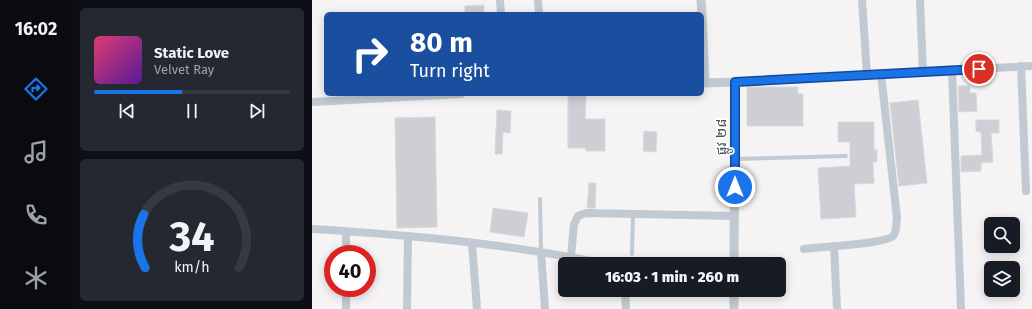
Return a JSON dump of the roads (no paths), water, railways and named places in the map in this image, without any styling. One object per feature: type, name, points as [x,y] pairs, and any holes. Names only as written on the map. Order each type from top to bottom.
[{"type":"street","points":[[500,0],[501,12]]},
{"type":"street","points":[[538,0],[538,12]]},
{"type":"street","points":[[701,0],[702,12]]},
{"type":"street","points":[[862,0],[867,75]]},
{"type":"street","points":[[920,0],[923,72]]},
{"type":"street","points":[[1021,66],[1026,191]]},
{"type":"street","points":[[704,83],[1032,66]]},
{"type":"street","points":[[952,70],[961,309]]},
{"type":"street","points":[[804,249],[886,240],[892,237],[895,232],[897,218],[881,74]]},
{"type":"street","name":"ផ្លូវ ២៨","points":[[734,257],[735,82]]},
{"type":"street","points":[[312,102],[424,96]]},
{"type":"street","points":[[312,229],[408,236],[472,243],[571,257],[574,224],[578,216],[586,213],[735,216]]},
{"type":"street","points":[[346,231],[346,245]]},
{"type":"street","points":[[407,309],[408,236]]},
{"type":"street","points":[[472,243],[477,309]]},
{"type":"street","points":[[834,246],[837,309]]},
{"type":"street","points":[[541,252],[545,309]]},
{"type":"street","points":[[346,297],[346,309]]},
{"type":"street","points":[[625,297],[626,309]]},
{"type":"street","points":[[734,297],[734,309]]},
{"type":"lane","points":[[735,159],[846,156]]},
{"type":"lane","points":[[540,199],[541,252]]},
{"type":"lane","points":[[632,214],[632,254]]}]
